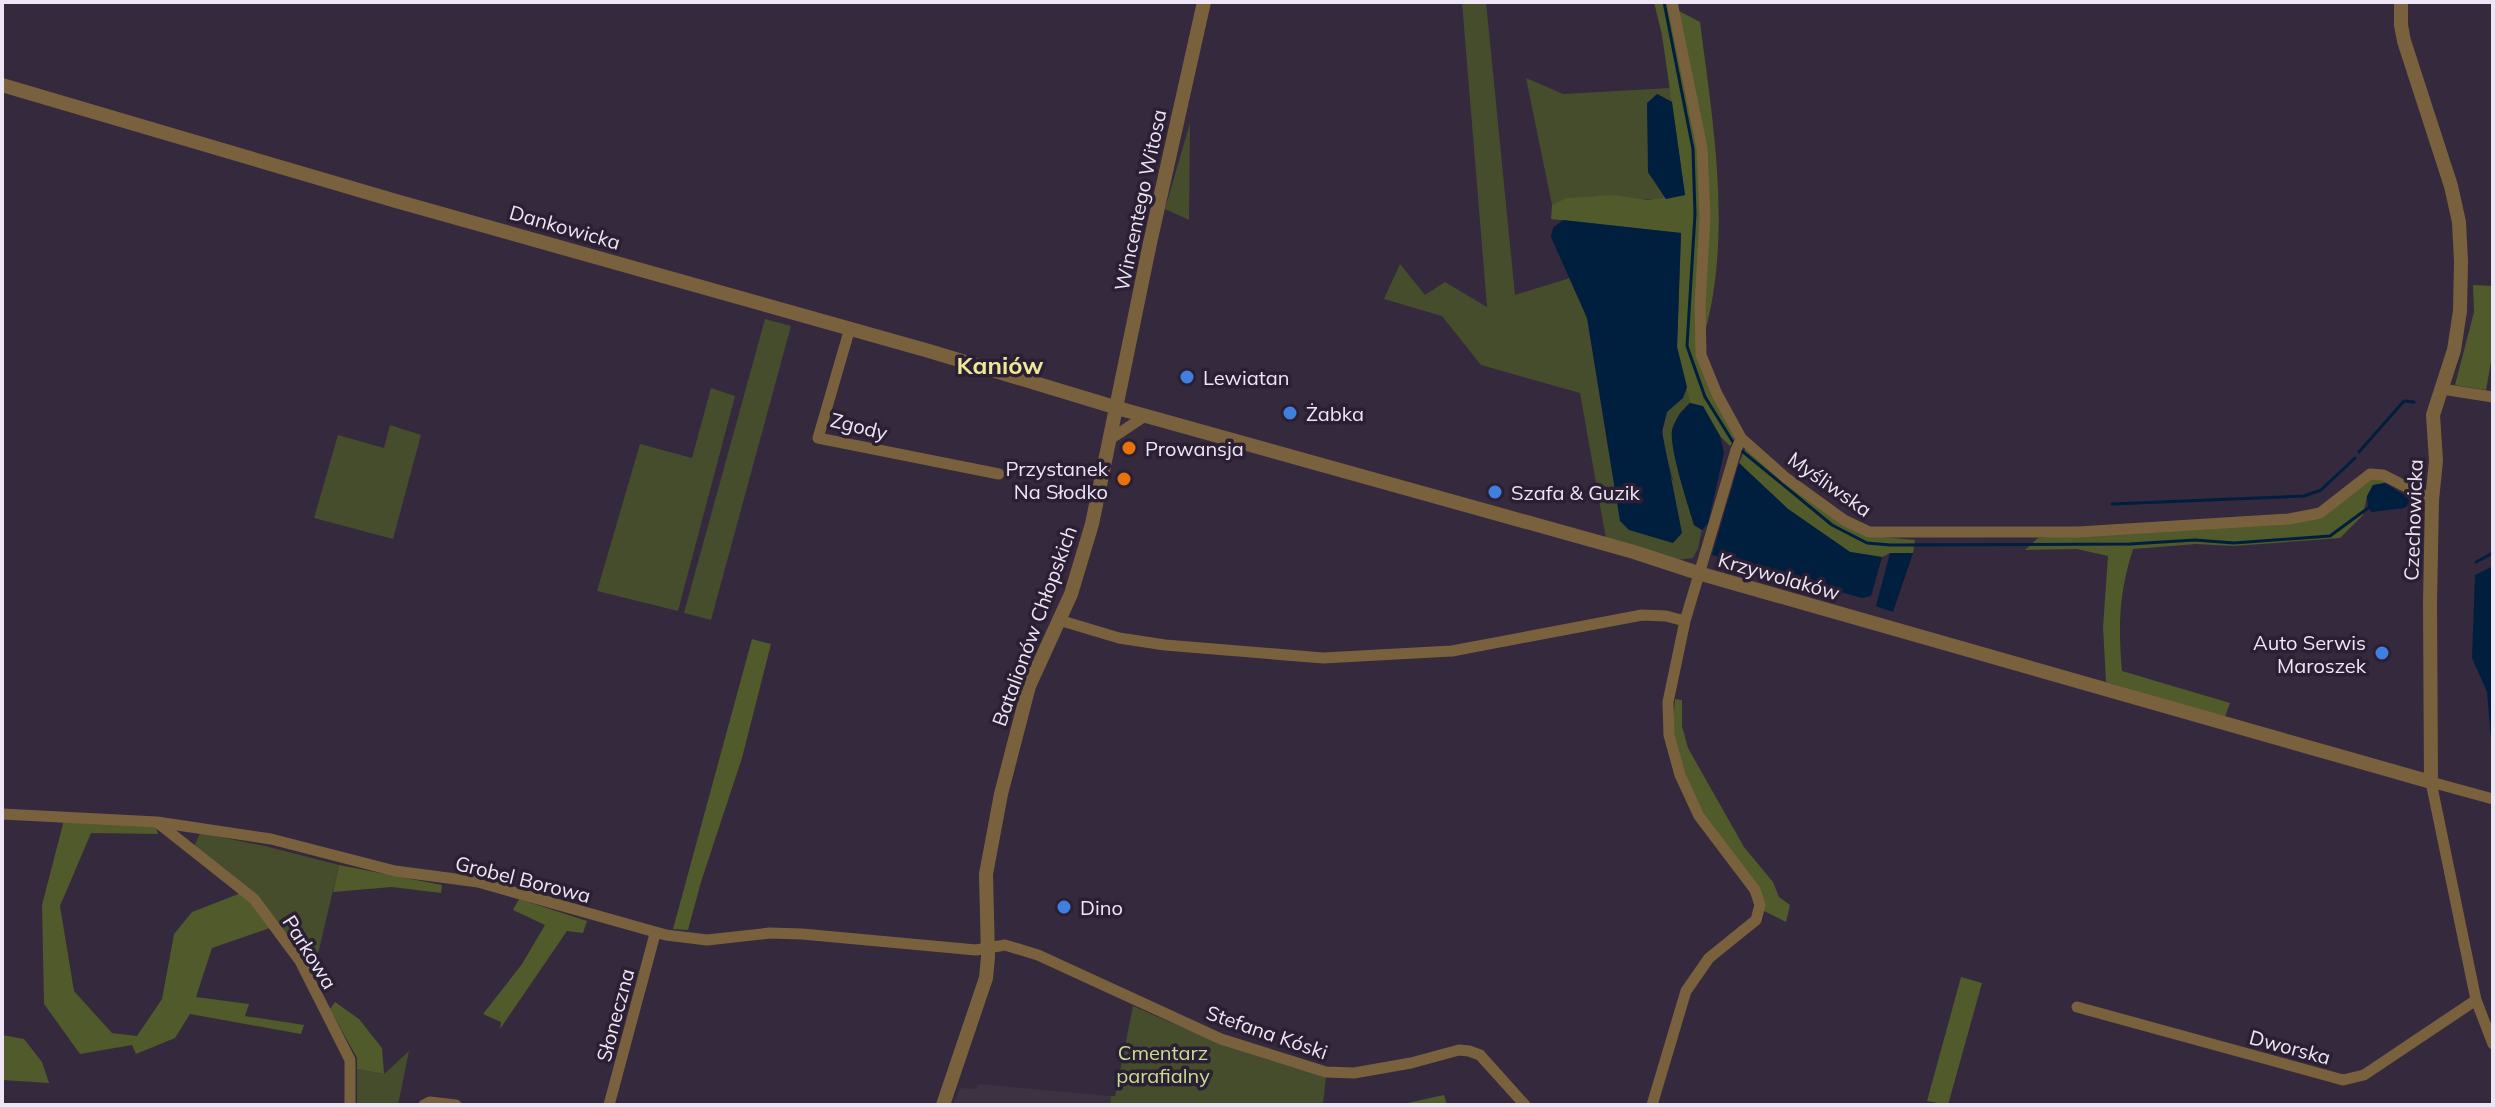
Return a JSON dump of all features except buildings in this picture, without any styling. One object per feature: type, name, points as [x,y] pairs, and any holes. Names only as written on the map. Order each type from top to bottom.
[{"type":"street","name":"Wincentego Witosa","points":[[1116,407],[1204,2]]},
{"type":"street","name":"Myśliwska","points":[[1672,2],[1702,148],[1705,217],[1700,306],[1701,355],[1717,394],[1741,438],[1786,478],[1844,520],[1869,532],[2078,532],[2289,519],[2320,513],[2370,474],[2383,475],[2432,500]]},
{"type":"street","name":"Czechowicka","points":[[2401,2],[2404,41],[2451,186],[2459,222],[2461,261],[2460,311],[2454,350],[2433,415],[2436,461],[2430,603],[2431,782],[2476,1000],[2493,1044]]},
{"type":"street","name":"Dankowicka","points":[[2,85],[1116,407]]},
{"type":"street","name":"Zgody","points":[[850,328],[818,438],[999,474]]},
{"type":"street","points":[[2442,389],[2493,397]]},
{"type":"street","name":"Krzywolaków","points":[[1116,407],[1634,552],[1698,573],[2431,782]]},
{"type":"street","name":"Batalionów Chłopskich","points":[[943,1105],[986,978],[986,886],[995,822],[1029,686],[1085,552],[1116,407]]},
{"type":"street","points":[[1109,440],[1145,416]]},
{"type":"street","points":[[1652,1105],[1686,991],[1709,958],[1756,920],[1760,905],[1755,890],[1699,816],[1680,775],[1669,735],[1668,702],[1685,621],[1741,438]]},
{"type":"street","points":[[1059,620],[1119,638],[1165,645],[1323,658],[1452,651],[1642,615],[1685,621]]},
{"type":"street","points":[[2431,782],[2493,799]]},
{"type":"street","name":"Grobel Borowa","points":[[2,814],[157,822],[271,839],[395,871],[478,882],[655,934],[707,940],[770,933],[802,934],[976,950],[988,948]]},
{"type":"street","name":"Parkowa","points":[[157,822],[254,899],[300,961],[350,1060],[350,1105]]},
{"type":"street","points":[[189,848],[197,828]]},
{"type":"street","name":"Słoneczna","points":[[609,1105],[655,934]]},
{"type":"street","name":"Stefana Kóski","points":[[988,948],[1005,945],[1038,955],[1221,1039],[1326,1072],[1354,1073],[1411,1063],[1459,1050],[1469,1051],[1480,1055],[1525,1105]]},
{"type":"street","name":"Dworska","points":[[2077,1007],[2343,1080],[2364,1075],[2476,1000]]},
{"type":"street","points":[[424,1105],[430,1102],[456,1105]]},
{"type":"shaded area","points":[[978,1084],[1111,1096],[1110,1105],[953,1105],[960,1088],[976,1089]]},
{"type":"green space","points":[[1462,2],[1486,2],[1515,295],[1570,278],[1587,318],[1674,483],[1664,447],[1664,420],[1687,387],[1690,403],[1680,413],[1672,431],[1679,474],[1694,525],[1702,530],[1693,558],[1677,560],[1606,539],[1580,393],[1481,365],[1442,316],[1384,299],[1400,264],[1425,295],[1445,282],[1487,307]]},
{"type":"green space","points":[[1654,2],[1675,2],[1679,11],[1700,22],[1715,147],[1719,232],[1709,314],[1698,355],[1736,436],[1730,446],[1720,436],[1703,407],[1690,403],[1677,347],[1681,233],[1551,219],[1552,205],[1567,198],[1613,195],[1648,200],[1685,195],[1662,35]]},
{"type":"green space","points":[[1526,78],[1563,94],[1670,88],[1672,102],[1657,94],[1648,172],[1666,199],[1594,197],[1552,205]]},
{"type":"green space","points":[[1190,123],[1189,220],[1165,209]]},
{"type":"green space","points":[[2473,285],[2493,286],[2493,351],[2486,390],[2455,385],[2474,312]]},
{"type":"green space","points":[[765,319],[791,326],[711,620],[684,613]]},
{"type":"green space","points":[[711,388],[735,396],[678,611],[597,591],[640,444],[692,458]]},
{"type":"green space","points":[[390,425],[421,435],[393,539],[314,518],[338,435],[384,448]]},
{"type":"green space","points":[[1746,447],[1870,536],[1915,540],[1913,553],[1890,553],[1882,557],[1850,552],[1788,509],[1739,463]]},
{"type":"green space","points":[[2373,477],[2382,477],[2385,483],[2373,485],[2363,515],[2340,538],[2133,549],[2121,609],[2122,671],[2230,703],[2225,717],[2106,682],[2103,627],[2108,556],[2077,549],[2025,550],[2038,538],[2322,516]]},
{"type":"green space","points":[[752,639],[771,644],[742,758],[688,930],[673,929]]},
{"type":"green space","points":[[1675,699],[1682,700],[1682,726],[1688,748],[1744,847],[1773,882],[1779,897],[1790,905],[1786,922],[1762,910],[1704,814],[1685,775],[1672,737]]},
{"type":"green space","points":[[64,820],[156,827],[158,834],[91,833],[60,906],[74,991],[112,1033],[137,1036],[162,999],[174,934],[192,912],[241,893],[251,901],[270,928],[212,948],[196,997],[249,1004],[245,1016],[304,1025],[301,1034],[190,1014],[175,1038],[136,1054],[132,1045],[80,1054],[44,1004],[42,905]]},
{"type":"green space","points":[[200,833],[339,865],[313,975],[296,951],[194,847]]},
{"type":"green space","points":[[339,865],[442,885],[441,893],[392,887],[333,892]]},
{"type":"green space","points":[[519,899],[587,921],[583,933],[567,931],[500,1029],[501,1022],[483,1014],[522,964],[545,925],[513,910]]},
{"type":"green space","points":[[1961,977],[1982,983],[1948,1105],[1927,1101]]},
{"type":"green space","points":[[335,1002],[359,1019],[382,1048],[384,1074],[357,1069],[357,1058],[330,1009]]},
{"type":"green space","name":"Cmentarz parafialny","points":[[1133,1006],[1228,1046],[1326,1076],[1323,1105],[1110,1105],[1111,1096],[1115,1096]]},
{"type":"green space","points":[[2,1035],[24,1039],[42,1062],[49,1083],[2,1080]]},
{"type":"green space","points":[[409,1051],[398,1105],[357,1105],[357,1069],[384,1074]]},
{"type":"green space","points":[[1444,1095],[1447,1105],[1398,1105]]},
{"type":"water","points":[[1657,94],[1672,102],[1685,195],[1666,199],[1648,172],[1647,103]]},
{"type":"water","points":[[1563,220],[1681,233],[1677,347],[1687,387],[1683,398],[1667,412],[1662,432],[1682,533],[1673,543],[1629,530],[1620,521],[1587,318],[1551,237],[1553,228]]},
{"type":"water","points":[[1690,403],[1703,406],[1720,436],[1724,453],[1708,523],[1702,530],[1694,525],[1673,450],[1672,430]]},
{"type":"water","points":[[1739,463],[1788,509],[1850,552],[1882,557],[1871,596],[1862,598],[1712,555]]},
{"type":"water","points":[[2385,483],[2414,501],[2404,508],[2372,512],[2368,508],[2367,496],[2373,485]]},
{"type":"water","points":[[1890,553],[1913,553],[1893,612],[1876,606]]},
{"type":"water","points":[[2493,566],[2493,763],[2487,692],[2472,658],[2475,575]]},
{"type":"waterway","points":[[1664,2],[1693,149],[1695,214],[1687,346],[1705,397],[1733,442]]},
{"type":"waterway","points":[[2359,452],[2404,401],[2414,402]]},
{"type":"waterway","points":[[1742,451],[1832,525],[1867,543],[2130,544],[2195,540],[2234,543],[2330,536],[2368,508]]},
{"type":"waterway","points":[[2112,504],[2304,496],[2321,490],[2355,458]]},
{"type":"waterway","points":[[2476,562],[2493,553]]},
{"type":"place","name":"Lewiatan","points":[[1187,377]]},
{"type":"place","name":"Żabka","points":[[1290,413]]},
{"type":"place","name":"Prowansja","points":[[1129,448]]},
{"type":"place","name":"Przystanek Na Słodko","points":[[1124,479]]},
{"type":"place","name":"Szafa & Guzik","points":[[1495,492]]},
{"type":"place","name":"Auto Serwis Maroszek","points":[[2382,653]]},
{"type":"place","name":"Dino","points":[[1064,907]]},
{"type":"district","name":"Kaniów","points":[[1000,365]]}]
